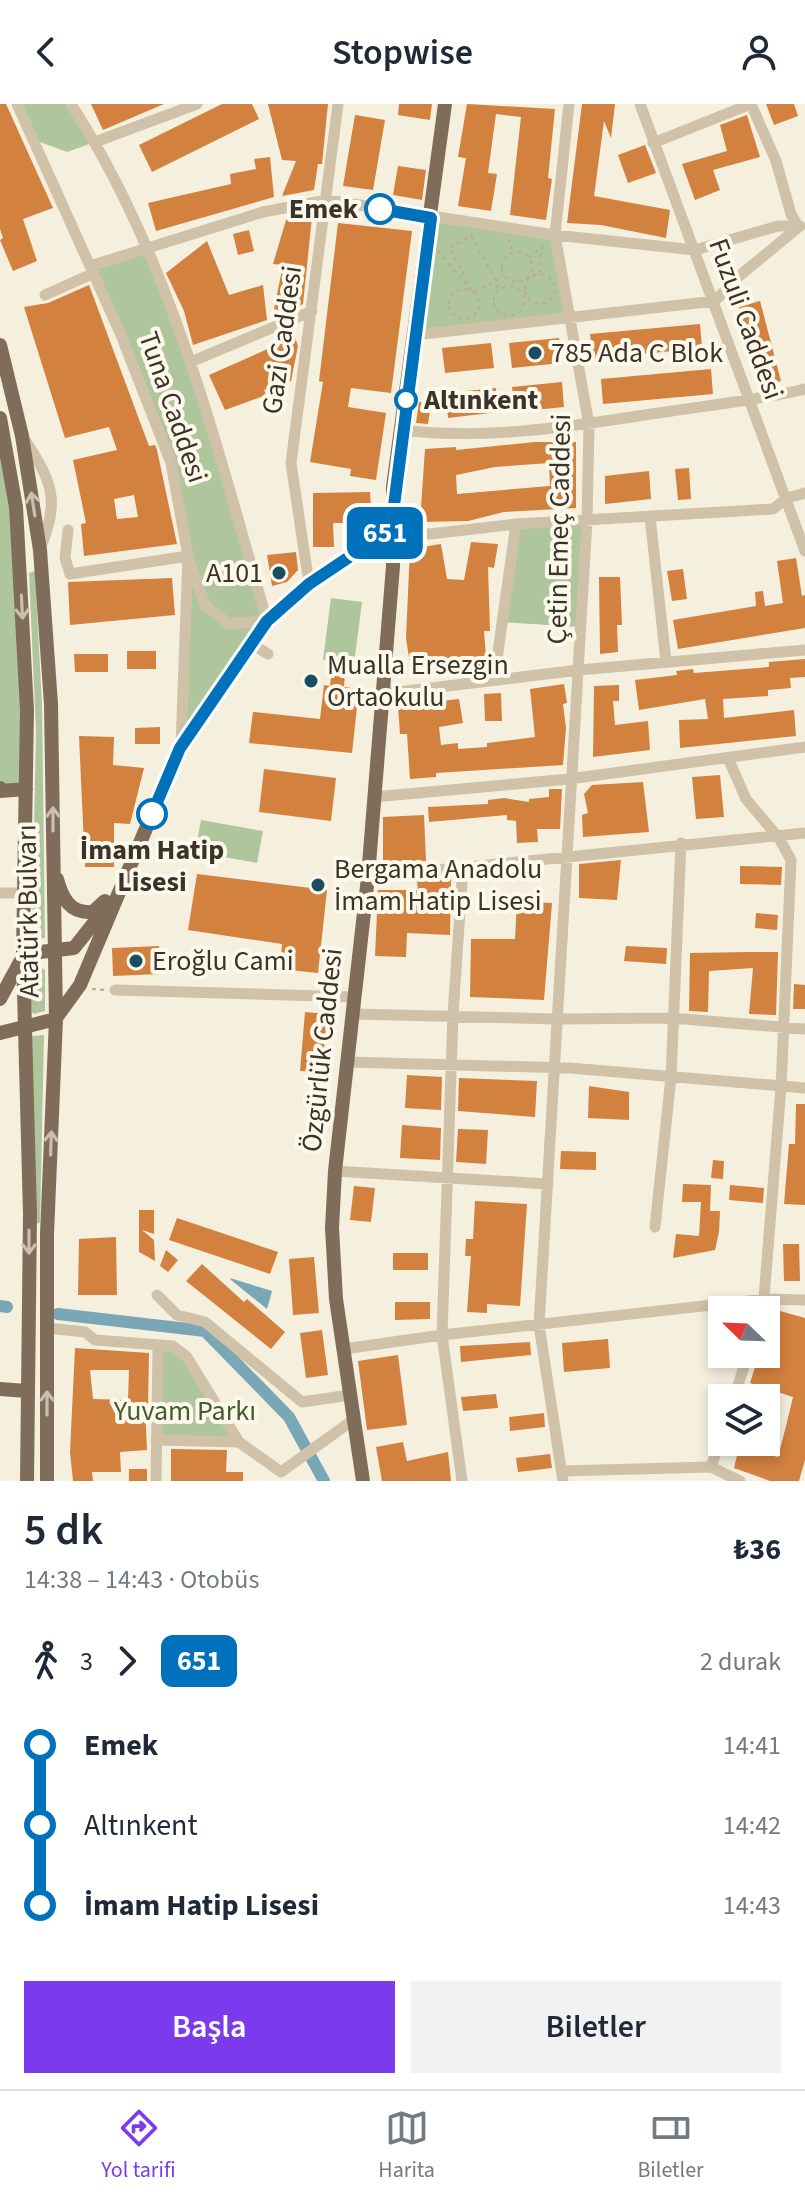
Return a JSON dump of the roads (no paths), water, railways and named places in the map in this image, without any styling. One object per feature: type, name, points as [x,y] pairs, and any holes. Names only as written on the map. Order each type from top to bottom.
[{"type":"main road","name":"Özgürlük Caddesi","points":[[363,1481],[344,1349],[332,1228],[335,1171],[355,997],[358,903],[368,877],[362,859],[374,797],[393,566],[391,529],[445,104]]},
{"type":"main road","name":"Atatürk Bulvarı","points":[[0,345],[22,436],[40,550],[51,704],[56,1019],[47,1328],[47,1481]]},
{"type":"main road","name":"Atatürk Bulvarı","points":[[0,418],[16,507],[27,710],[23,954],[30,1214],[27,1481]]},
{"type":"main road","name":"Tuna Caddesi","points":[[56,1019],[80,985],[180,748],[267,621],[309,584],[391,529]]},
{"type":"main road","points":[[0,790],[26,789]]},
{"type":"main road","points":[[52,862],[60,891],[75,910],[93,912],[120,888]]},
{"type":"main road","name":"Tuna Caddesi","points":[[23,954],[53,953],[78,946],[120,888]]},
{"type":"main road","points":[[0,999],[23,954]]},
{"type":"main road","points":[[0,1033],[25,1024],[56,1019]]},
{"type":"main road","points":[[0,1389],[27,1391]]},
{"type":"street","name":"Tuna Caddesi","points":[[17,104],[92,270],[171,463],[188,556],[180,748]]},
{"type":"street","points":[[68,530],[65,558],[70,574],[188,556],[205,605],[229,624],[267,621],[193,361],[146,248],[95,142],[71,104]]},
{"type":"street","points":[[95,142],[197,104]]},
{"type":"street","name":"Gazi Caddesi","points":[[309,584],[291,463],[338,104]]},
{"type":"street","name":"Çetin Emeç Caddesi","points":[[563,1476],[539,1325],[557,1070],[569,779],[587,521],[589,425],[555,235],[569,104]]},
{"type":"street","name":"Fuzuli Caddesi","points":[[640,104],[805,551]]},
{"type":"street","points":[[653,143],[751,104],[776,161],[791,214],[802,225]]},
{"type":"street","points":[[45,295],[92,270],[146,248],[263,212],[327,200],[555,235],[695,250],[778,226],[802,225]]},
{"type":"street","points":[[415,335],[572,320],[715,301],[738,277],[802,225]]},
{"type":"street","points":[[193,361],[312,311]]},
{"type":"street","points":[[402,430],[446,434],[589,425],[752,402],[805,389]]},
{"type":"street","points":[[391,529],[430,534],[516,524],[773,509],[787,498],[805,493]]},
{"type":"street","points":[[650,517],[666,661]]},
{"type":"street","points":[[494,680],[516,524]]},
{"type":"street","points":[[252,644],[268,654]]},
{"type":"street","points":[[382,694],[579,670],[805,650]]},
{"type":"street","points":[[374,797],[569,779],[805,747]]},
{"type":"street","points":[[728,758],[746,799],[779,838],[791,860],[781,1087],[766,1296]]},
{"type":"street","points":[[368,877],[681,843],[779,838],[805,833]]},
{"type":"street","points":[[655,1227],[671,1077],[681,843]]},
{"type":"street","points":[[462,1481],[442,1335],[453,1014],[463,867]]},
{"type":"street","points":[[0,893],[26,893]]},
{"type":"street","points":[[115,990],[181,987],[355,997]]},
{"type":"street","points":[[353,1014],[453,1014],[557,1019],[672,1018],[805,1029]]},
{"type":"street","points":[[348,1062],[557,1070],[805,1088]]},
{"type":"street","points":[[335,1171],[548,1184]]},
{"type":"street","points":[[157,1295],[177,1315],[205,1322],[302,1402],[350,1395]]},
{"type":"street","points":[[780,1302],[805,1300]]},
{"type":"street","points":[[344,1349],[442,1335],[708,1309]]},
{"type":"street","points":[[47,1328],[85,1332],[95,1340],[173,1346],[187,1357],[239,1442],[281,1476],[353,1420]]},
{"type":"street","points":[[156,1481],[158,1346]]},
{"type":"street","points":[[156,1440],[239,1442]]},
{"type":"street","points":[[711,1467],[715,1456]]},
{"type":"street","points":[[563,1476],[711,1467],[740,1481]]},
{"type":"water","points":[[231,1280],[272,1291],[267,1309]]},
{"type":"waterway","points":[[0,1306],[7,1307]]},
{"type":"waterway","points":[[58,1314],[205,1331],[289,1417],[324,1481]]},
{"type":"place","name":"Emek","points":[[380,209]]},
{"type":"place","name":"785 Ada C Blok","points":[[535,353]]},
{"type":"place","name":"Altınkent","points":[[406,400]]},
{"type":"place","name":"A101","points":[[279,573]]},
{"type":"place","name":"Mualla Ersezgin Ortaokulu","points":[[311,681]]},
{"type":"place","name":"İmam Hatip Lisesi","points":[[152,814]]},
{"type":"place","name":"Bergama Anadolu İmam Hatip Lisesi","points":[[318,885]]},
{"type":"place","name":"Eroğlu Cami","points":[[136,961]]},
{"type":"park label","name":"Yuvam Parkı","points":[[185,1411]]}]
